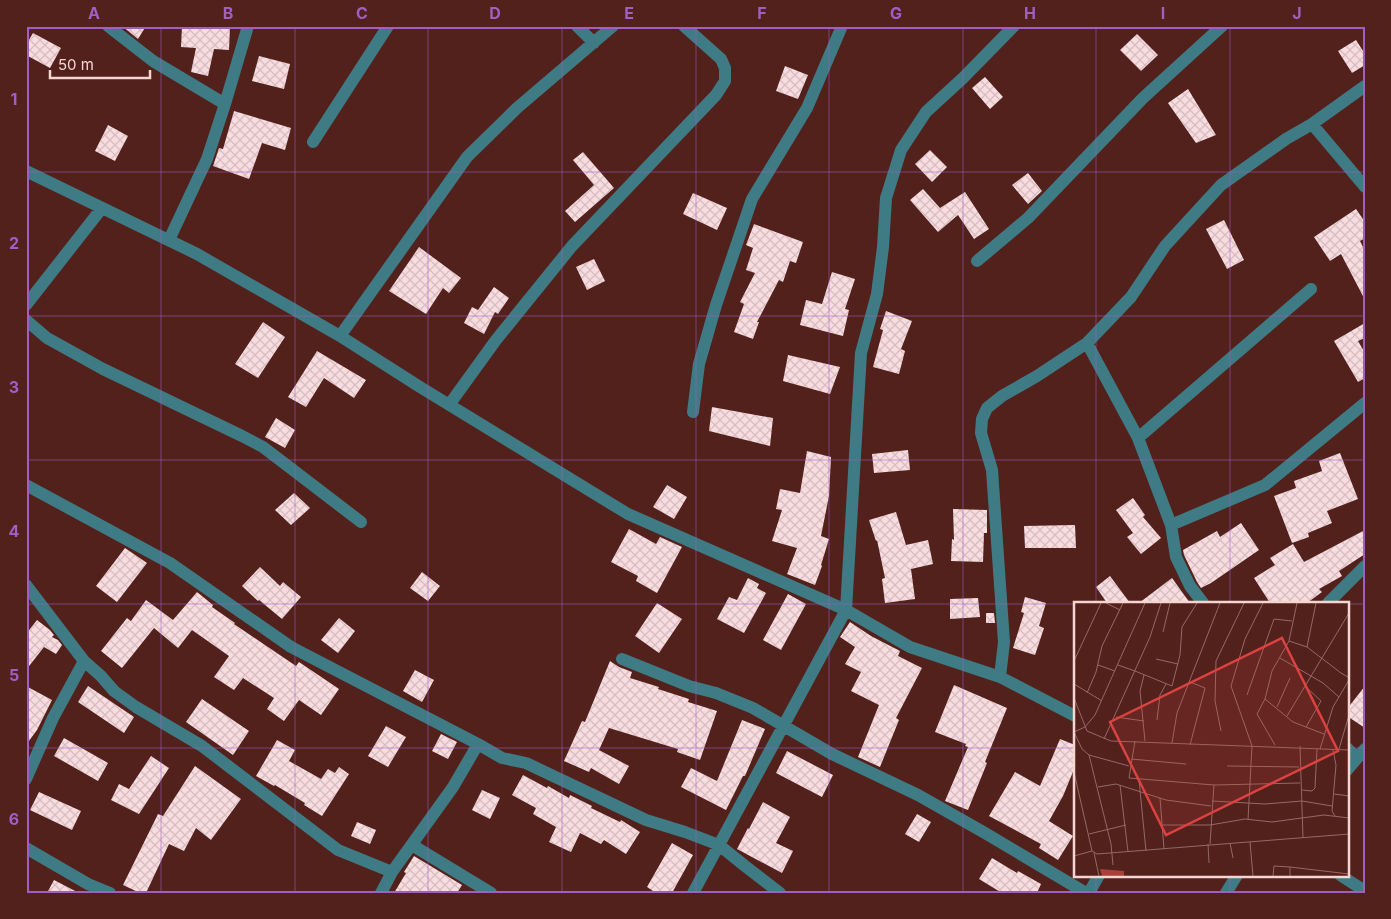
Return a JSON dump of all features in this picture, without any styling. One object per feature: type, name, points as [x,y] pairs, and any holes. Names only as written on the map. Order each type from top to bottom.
[{"type":"street","points":[[108,26],[154,61],[226,104]]},
{"type":"street","points":[[169,240],[207,160],[226,104],[248,26]]},
{"type":"street","points":[[313,142],[388,26]]},
{"type":"street","points":[[577,26],[594,43]]},
{"type":"street","points":[[340,336],[467,157],[517,108],[613,26]]},
{"type":"street","points":[[450,405],[496,340],[572,246],[716,95],[725,81],[725,68],[721,59],[684,26]]},
{"type":"street","points":[[693,412],[698,364],[752,199],[807,108],[842,26]]},
{"type":"street","points":[[693,893],[846,610],[861,353],[877,294],[883,247],[886,198],[901,150],[926,112],[964,78],[1014,26]]},
{"type":"street","points":[[977,261],[1028,218],[1143,98],[1222,26]]},
{"type":"street","points":[[1000,677],[1004,632],[992,470],[981,433],[982,419],[987,408],[1002,396],[1037,376],[1087,343],[1131,297],[1164,246],[1221,185],[1365,86]]},
{"type":"street","points":[[1312,124],[1365,187]]},
{"type":"street","points":[[26,171],[197,254],[340,336],[628,514],[846,610],[910,647],[1000,677],[1074,715]]},
{"type":"street","points":[[26,305],[102,208]]},
{"type":"street","points":[[1138,438],[1311,289]]},
{"type":"street","points":[[26,320],[47,338],[103,370],[263,447],[361,522]]},
{"type":"street","points":[[1087,343],[1138,438],[1171,525],[1176,557],[1190,586],[1202,602]]},
{"type":"street","points":[[1171,525],[1265,484],[1365,403]]},
{"type":"street","points":[[26,485],[170,563],[291,648],[502,758],[526,763],[646,820],[719,845],[780,893]]},
{"type":"street","points":[[1329,602],[1365,566]]},
{"type":"street","points":[[26,585],[84,661],[114,691],[136,707],[202,746],[338,850],[392,872]]},
{"type":"street","points":[[622,659],[689,686],[716,693],[753,708],[832,754],[927,800],[1087,893],[1098,876]]},
{"type":"street","points":[[26,779],[53,718],[84,661]]},
{"type":"street","points":[[381,893],[392,872],[453,787],[478,744]]},
{"type":"street","points":[[1348,748],[1361,754],[1348,769]]},
{"type":"street","points":[[412,845],[491,893]]},
{"type":"street","points":[[26,848],[88,884],[110,893]]},
{"type":"street","points":[[1226,893],[1236,876]]},
{"type":"street","points":[[1342,876],[1365,890]]},
{"type":"building","points":[[122,26],[146,26],[138,39]]},
{"type":"building","points":[[182,26],[230,27],[229,50],[214,49],[208,76],[191,72],[196,48],[181,47]]},
{"type":"building","points":[[33,33],[61,48],[50,68],[26,55],[26,45]]},
{"type":"building","points":[[1137,34],[1158,55],[1141,71],[1120,50]]},
{"type":"building","points":[[1356,40],[1365,54],[1365,65],[1352,73],[1338,51]]},
{"type":"building","points":[[259,56],[290,64],[284,89],[252,81]]},
{"type":"building","points":[[785,66],[808,75],[798,99],[776,91]]},
{"type":"building","points":[[985,77],[1003,97],[990,109],[972,88]]},
{"type":"building","points":[[1188,89],[1216,135],[1196,143],[1168,103]]},
{"type":"building","points":[[234,111],[291,128],[285,150],[262,143],[249,179],[213,166],[219,148],[223,149]]},
{"type":"building","points":[[108,125],[128,136],[115,161],[95,151]]},
{"type":"building","points":[[930,150],[947,167],[932,182],[915,164]]},
{"type":"building","points":[[583,152],[614,188],[575,222],[565,211],[594,185],[573,160]]},
{"type":"building","points":[[1028,173],[1042,191],[1028,204],[1012,185]]},
{"type":"building","points":[[923,189],[940,208],[965,192],[989,229],[974,239],[958,215],[938,232],[910,200]]},
{"type":"building","points":[[693,193],[727,208],[717,230],[683,214]]},
{"type":"building","points":[[1356,209],[1365,222],[1365,238],[1360,241],[1365,251],[1365,300],[1341,254],[1330,261],[1314,237]]},
{"type":"building","points":[[1224,220],[1244,260],[1227,269],[1206,229]]},
{"type":"building","points":[[754,224],[803,242],[796,263],[790,261],[783,282],[779,280],[757,322],[759,322],[753,339],[734,332],[744,304],[740,302],[755,273],[746,270],[753,248],[746,245]]},
{"type":"building","points":[[419,247],[461,278],[449,293],[443,288],[426,314],[389,291]]},
{"type":"building","points":[[594,259],[605,281],[587,290],[576,267]]},
{"type":"building","points":[[832,272],[855,279],[845,309],[849,310],[843,336],[800,325],[806,300],[822,304]]},
{"type":"building","points":[[494,287],[509,298],[498,314],[495,312],[484,334],[464,323],[472,307],[478,310]]},
{"type":"building","points":[[886,311],[912,321],[901,349],[905,351],[899,374],[873,367],[883,330],[880,329]]},
{"type":"building","points":[[263,322],[285,337],[258,378],[235,364]]},
{"type":"building","points":[[1365,323],[1365,338],[1358,341],[1365,353],[1365,378],[1358,382],[1334,341]]},
{"type":"building","points":[[317,351],[366,380],[354,398],[324,378],[306,407],[288,397]]},
{"type":"building","points":[[788,355],[840,367],[830,394],[783,381]]},
{"type":"building","points":[[712,407],[773,418],[770,446],[709,431]]},
{"type":"building","points":[[276,418],[295,430],[285,448],[265,437]]},
{"type":"building","points":[[908,450],[910,470],[874,473],[872,454]]},
{"type":"building","points":[[807,451],[831,457],[829,496],[821,536],[829,539],[815,585],[787,574],[797,548],[772,541],[782,510],[776,509],[780,489],[800,493]]},
{"type":"building","points":[[1340,453],[1358,499],[1327,511],[1332,523],[1308,533],[1309,537],[1292,543],[1274,496],[1296,488],[1294,481],[1322,471],[1319,461]]},
{"type":"building","points":[[667,485],[687,497],[674,519],[653,507]]},
{"type":"building","points":[[294,493],[310,508],[291,525],[275,510]]},
{"type":"building","points":[[1133,498],[1145,515],[1143,517],[1161,538],[1141,554],[1127,537],[1133,533],[1116,510]]},
{"type":"building","points":[[953,509],[987,510],[987,533],[984,533],[983,562],[951,561],[952,539],[954,540]]},
{"type":"building","points":[[896,512],[906,545],[928,540],[933,564],[911,569],[915,599],[885,603],[882,579],[885,578],[877,540],[869,520]]},
{"type":"building","points":[[1241,523],[1259,550],[1201,588],[1183,550],[1217,531],[1220,537]]},
{"type":"building","points":[[1075,525],[1076,548],[1025,548],[1024,526]]},
{"type":"building","points":[[629,529],[656,544],[660,537],[682,547],[657,593],[636,581],[638,576],[611,562]]},
{"type":"building","points":[[1365,530],[1365,554],[1339,571],[1342,576],[1319,589],[1322,592],[1308,602],[1269,602],[1254,578],[1275,565],[1270,558],[1293,544],[1304,562]]},
{"type":"building","points":[[125,548],[147,563],[117,602],[96,586]]},
{"type":"building","points":[[260,567],[280,586],[283,582],[301,597],[282,619],[242,586]]},
{"type":"building","points":[[422,572],[440,586],[428,601],[410,588]]},
{"type":"building","points":[[1110,576],[1129,602],[1106,602],[1096,587]]},
{"type":"building","points":[[748,578],[759,584],[757,588],[766,593],[744,633],[717,619],[729,597],[737,600]]},
{"type":"building","points":[[1172,578],[1189,602],[1140,602]]},
{"type":"building","points":[[197,592],[213,605],[212,607],[234,624],[296,666],[299,662],[339,689],[321,715],[299,700],[284,721],[267,709],[274,698],[243,678],[234,690],[214,677],[229,656],[192,630],[178,648],[154,628],[122,668],[101,651],[127,618],[131,621],[146,600],[173,620]]},
{"type":"building","points":[[788,594],[806,604],[781,650],[763,640]]},
{"type":"building","points":[[1025,597],[1046,603],[1039,626],[1044,628],[1035,655],[1013,648],[1024,613],[1021,612]]},
{"type":"building","points":[[978,598],[980,617],[950,619],[950,599]]},
{"type":"building","points":[[657,603],[682,619],[659,653],[635,636]]},
{"type":"building","points":[[986,613],[994,613],[995,623],[986,623]]},
{"type":"building","points":[[339,618],[355,631],[338,653],[321,640]]},
{"type":"building","points":[[37,620],[50,630],[54,635],[52,637],[62,645],[56,654],[44,647],[26,670],[26,634]]},
{"type":"building","points":[[850,622],[871,636],[900,651],[898,656],[922,668],[896,718],[899,720],[880,767],[858,757],[879,705],[851,691],[861,672],[845,664],[855,647],[840,637]]},
{"type":"building","points":[[610,661],[632,672],[630,678],[689,699],[688,702],[717,711],[700,760],[677,752],[678,749],[609,728],[599,750],[629,766],[619,784],[591,768],[589,772],[564,761],[582,721],[585,722]]},
{"type":"building","points":[[415,670],[434,680],[422,702],[403,691]]},
{"type":"building","points":[[954,685],[1007,708],[968,810],[945,801],[968,747],[965,746],[966,744],[935,732]]},
{"type":"building","points":[[26,686],[52,700],[37,730],[26,745]]},
{"type":"building","points":[[88,686],[134,717],[124,733],[78,702]]},
{"type":"building","points":[[1365,686],[1365,728],[1348,717],[1348,708]]},
{"type":"building","points":[[202,699],[249,731],[233,755],[186,722]]},
{"type":"building","points":[[742,720],[765,729],[745,776],[743,776],[726,810],[681,787],[691,768],[717,781]]},
{"type":"building","points":[[386,726],[406,737],[388,767],[368,756]]},
{"type":"building","points":[[441,734],[457,742],[448,759],[432,751]]},
{"type":"building","points":[[64,738],[108,763],[98,781],[54,756]]},
{"type":"building","points":[[1060,739],[1074,745],[1074,769],[1063,796],[1049,821],[1073,836],[1058,860],[1039,848],[1041,844],[989,816],[1015,772],[1040,786]]},
{"type":"building","points":[[277,740],[295,750],[289,761],[321,779],[328,769],[335,773],[339,767],[349,774],[322,816],[304,805],[305,803],[256,776]]},
{"type":"building","points":[[787,751],[833,775],[822,797],[776,773]]},
{"type":"building","points":[[151,756],[169,768],[139,814],[111,800],[119,784],[129,789]]},
{"type":"building","points":[[195,766],[241,799],[211,840],[196,828],[184,851],[169,844],[146,893],[140,893],[123,885],[158,814],[163,816]]},
{"type":"building","points":[[523,775],[569,798],[570,795],[592,806],[591,808],[620,822],[621,820],[640,832],[626,854],[604,840],[601,844],[580,833],[571,852],[549,842],[556,827],[533,814],[536,808],[512,795]]},
{"type":"building","points":[[482,790],[500,798],[490,819],[472,810]]},
{"type":"building","points":[[39,792],[81,811],[72,830],[30,810]]},
{"type":"building","points":[[763,802],[790,817],[776,843],[793,851],[782,873],[737,849]]},
{"type":"building","points":[[917,814],[931,822],[919,842],[905,834]]},
{"type":"building","points":[[357,822],[376,830],[370,844],[351,836]]},
{"type":"building","points":[[672,843],[693,855],[672,893],[656,893],[647,887]]},
{"type":"building","points":[[414,856],[462,885],[457,893],[394,893]]},
{"type":"building","points":[[992,858],[1017,873],[1018,871],[1041,884],[1037,893],[1002,893],[979,879]]},
{"type":"building","points":[[54,880],[79,893],[47,893]]}]
